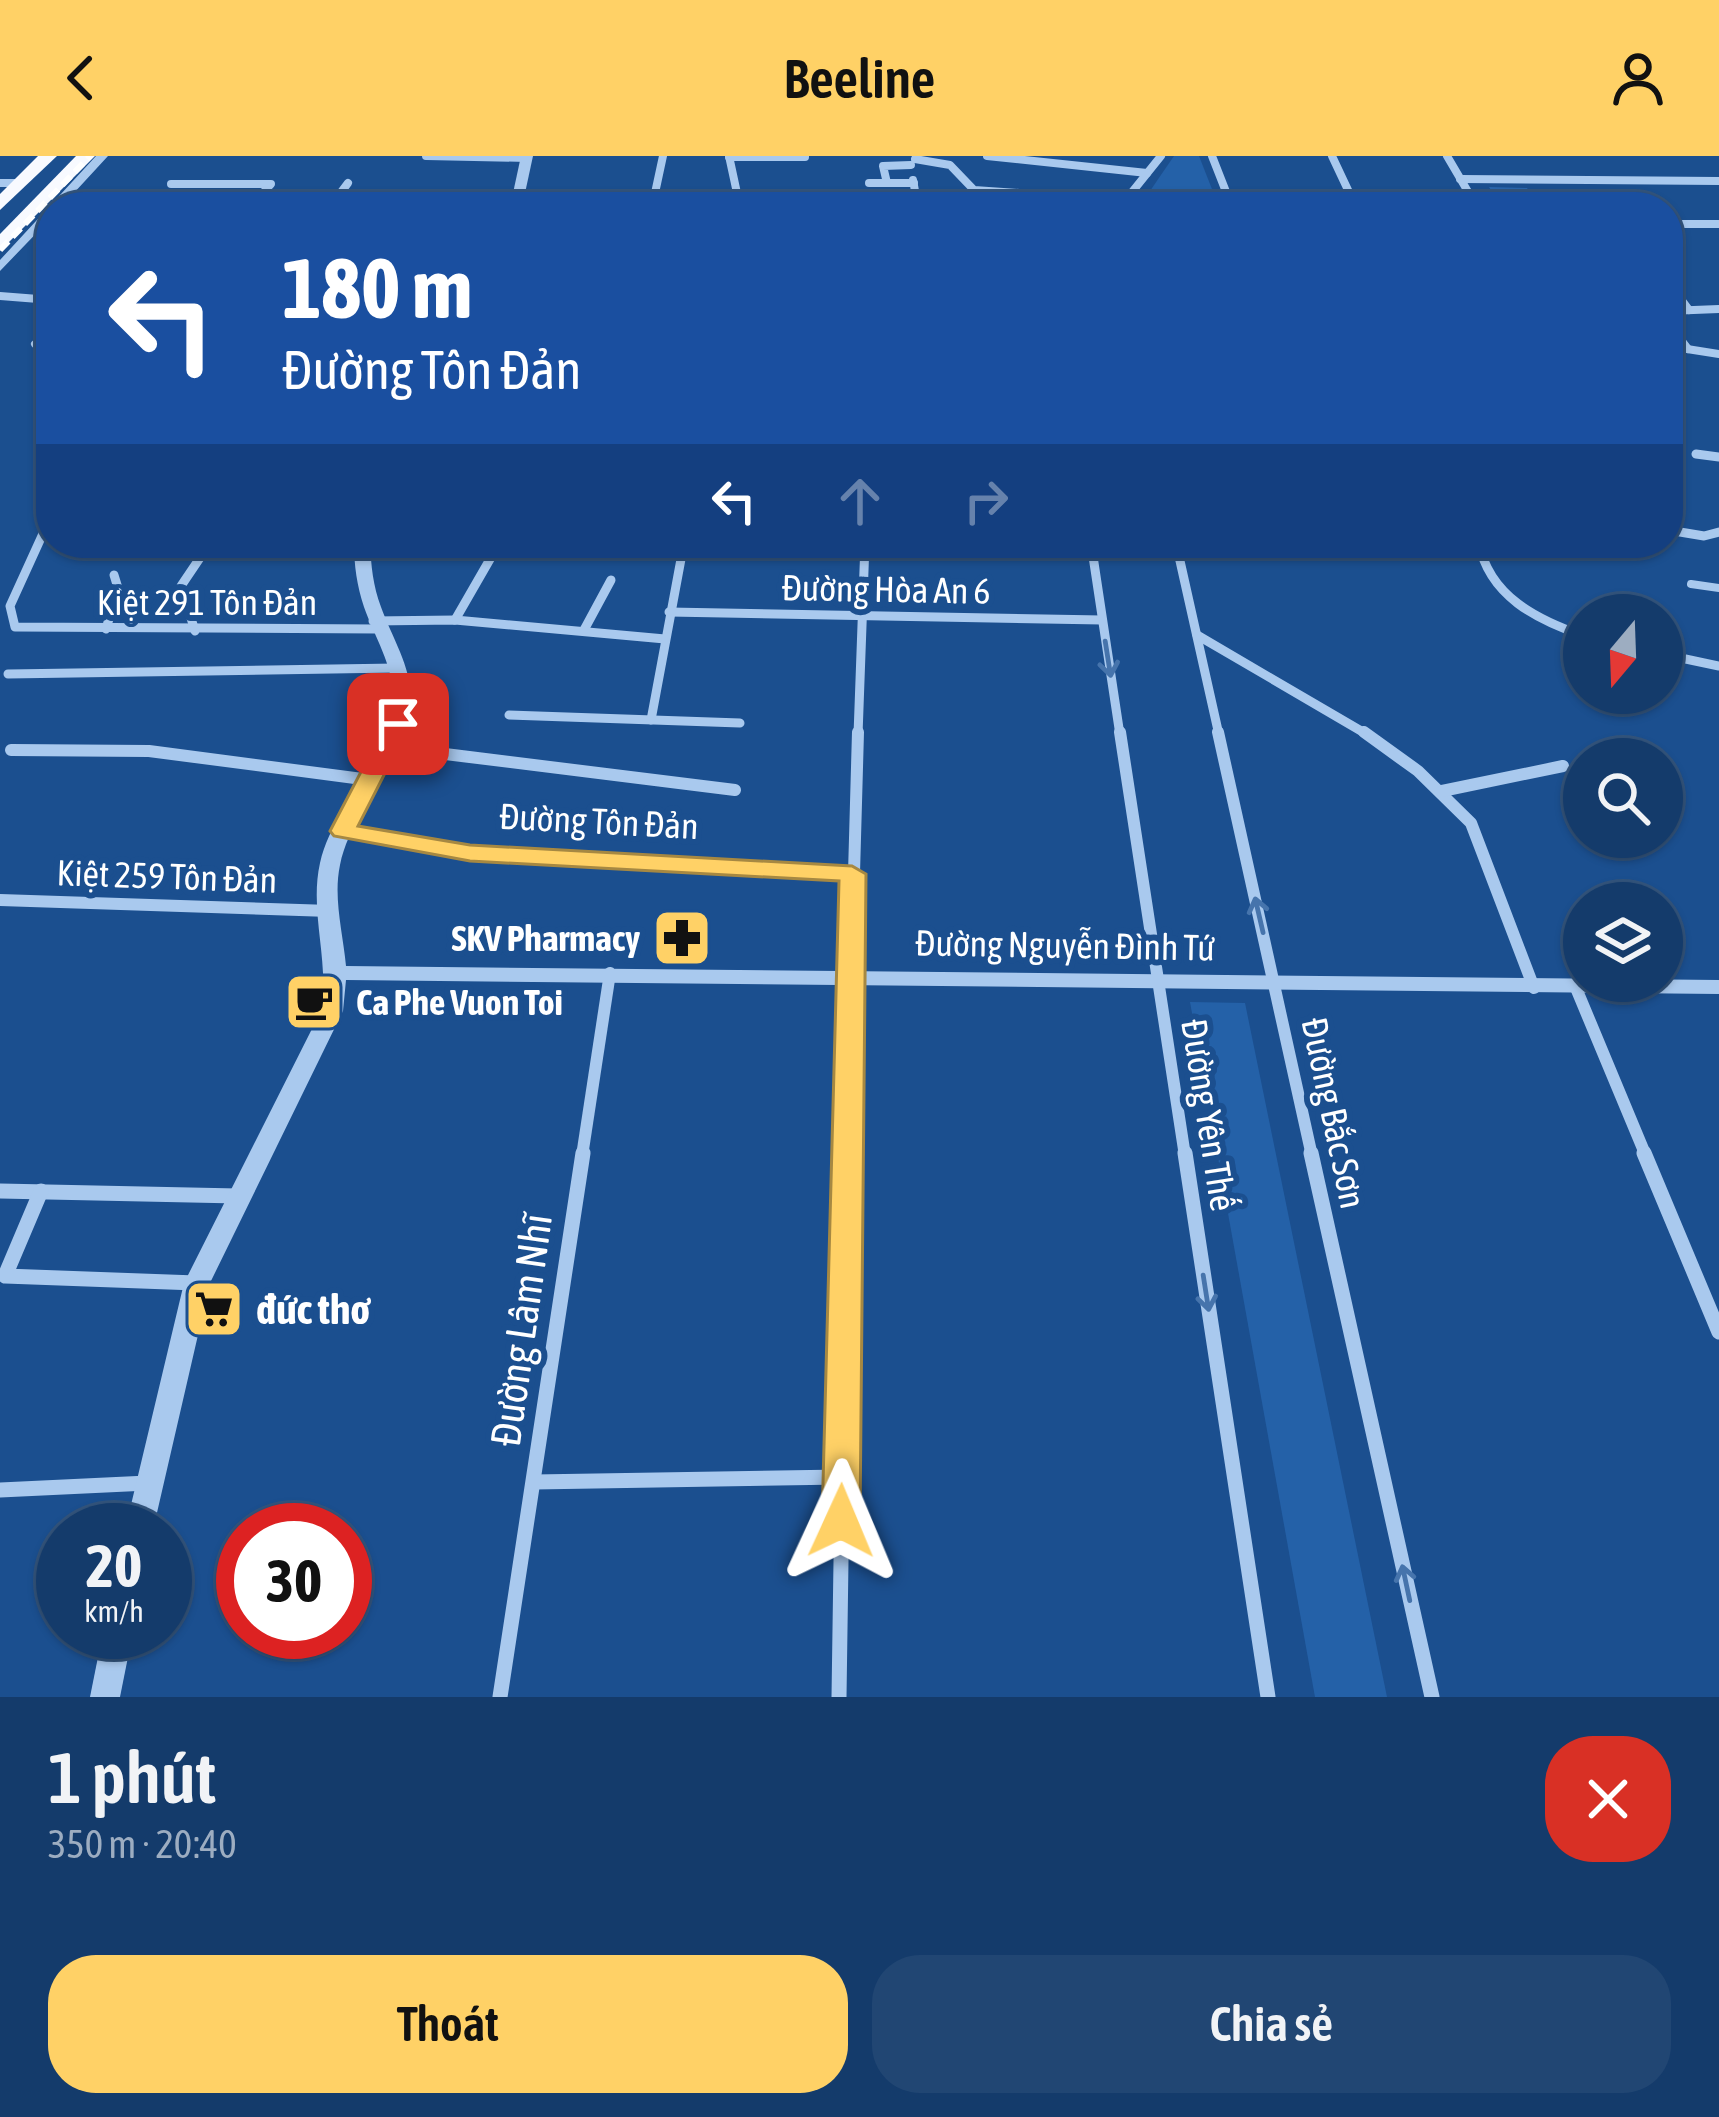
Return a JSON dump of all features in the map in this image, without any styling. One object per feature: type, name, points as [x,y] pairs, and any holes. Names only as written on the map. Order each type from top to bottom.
[{"type":"highway","points":[[0,204],[48,156]]},
{"type":"highway","points":[[51,192],[86,156]]},
{"type":"highway","points":[[0,245],[36,208]]},
{"type":"street","points":[[69,192],[102,156]]},
{"type":"street","points":[[426,156],[527,157],[519,192]]},
{"type":"street","points":[[655,192],[663,156]]},
{"type":"street","points":[[737,192],[729,156],[805,157]]},
{"type":"street","points":[[987,156],[1147,173]]},
{"type":"street","points":[[1132,192],[1161,156]]},
{"type":"street","points":[[1212,156],[1226,192]]},
{"type":"street","points":[[1332,156],[1349,192]]},
{"type":"street","points":[[1447,156],[1468,192]]},
{"type":"street","points":[[914,160],[916,192]]},
{"type":"street","points":[[887,183],[884,166],[914,160],[950,166],[974,190],[1004,192]]},
{"type":"street","points":[[1460,179],[1719,181]]},
{"type":"street","points":[[0,183],[21,183]]},
{"type":"street","points":[[341,192],[348,183]]},
{"type":"street","points":[[869,183],[914,183]]},
{"type":"street","points":[[171,184],[271,184],[264,192]]},
{"type":"street","points":[[1683,224],[1719,224]]},
{"type":"street","points":[[0,267],[36,228]]},
{"type":"street","points":[[0,296],[36,299]]},
{"type":"street","points":[[1683,302],[1689,310]]},
{"type":"street","points":[[1683,310],[1719,309]]},
{"type":"street","points":[[1684,348],[1719,355]]},
{"type":"street","points":[[1696,454],[1719,457]]},
{"type":"street","points":[[1683,532],[1704,536],[1719,532]]},
{"type":"street","name":"Kiệt 291 Tôn Đản","points":[[36,549],[10,606],[15,627],[195,631],[455,620],[665,639]]},
{"type":"street","points":[[195,631],[182,586],[200,558]]},
{"type":"street","points":[[144,1503],[197,1283],[320,1041],[338,974],[328,868],[388,748],[402,704],[396,668],[375,625],[362,558]]},
{"type":"street","points":[[455,620],[491,558]]},
{"type":"street","points":[[651,720],[681,558]]},
{"type":"street","points":[[839,1697],[849,975],[864,558]]},
{"type":"street","name":"Đường Yên Thế","points":[[1092,558],[1268,1697]]},
{"type":"street","name":"Đường Bắc Sơn","points":[[1179,558],[1432,1697]]},
{"type":"street","points":[[1482,558],[1504,591],[1563,628]]},
{"type":"street","points":[[106,629],[118,588],[114,575]]},
{"type":"street","points":[[584,630],[611,580]]},
{"type":"street","name":"Đường Hòa An 6","points":[[669,612],[1102,620]]},
{"type":"street","points":[[1197,635],[1442,791],[1471,823],[1534,988]]},
{"type":"street","points":[[1683,658],[1719,666]]},
{"type":"street","points":[[8,674],[396,668]]},
{"type":"street","points":[[509,716],[740,723]]},
{"type":"street","name":"Đường Tôn Đản","points":[[388,748],[735,790]]},
{"type":"street","points":[[11,750],[149,751],[370,780]]},
{"type":"street","points":[[1442,791],[1562,766]]},
{"type":"street","name":"Đường Tôn Đản","points":[[343,831],[470,853],[852,874]]},
{"type":"street","name":"Kiệt 259 Tôn Đản","points":[[0,900],[331,911]]},
{"type":"street","name":"Đường Lâm Nhĩ","points":[[500,1697],[610,973]]},
{"type":"street","name":"Đường Nguyễn Đình Tứ","points":[[338,974],[849,975],[1563,988]]},
{"type":"street","name":"Đường Nguyễn Đình Tứ","points":[[1683,987],[1719,987]]},
{"type":"street","points":[[1582,1002],[1719,1332]]},
{"type":"street","points":[[41,1190],[5,1276],[197,1283]]},
{"type":"street","points":[[0,1191],[238,1196]]},
{"type":"street","points":[[534,1482],[842,1477]]},
{"type":"street","points":[[0,1490],[148,1483]]},
{"type":"street","points":[[105,1697],[113,1659]]},
{"type":"lane","points":[[1691,584],[1719,588]]},
{"type":"shaded area","points":[[1174,156],[1199,156],[1213,192],[1149,192]]},
{"type":"shaded area","points":[[1190,1002],[1245,1003],[1387,1697],[1315,1697]]},
{"type":"building","points":[[1489,187],[1527,188],[1530,192],[1492,192]]},
{"type":"railway","points":[[56,192],[90,156]]},
{"type":"railway","points":[[0,250],[36,212]]},
{"type":"place","name":"SKV Pharmacy","points":[[682,938]]},
{"type":"place","name":"Ca Phe Vuon Toi","points":[[314,1002]]},
{"type":"place","name":"đức thơ","points":[[214,1309]]},
{"type":"route","points":[[398,724],[343,831],[470,853],[852,874],[841,1521]]}]
